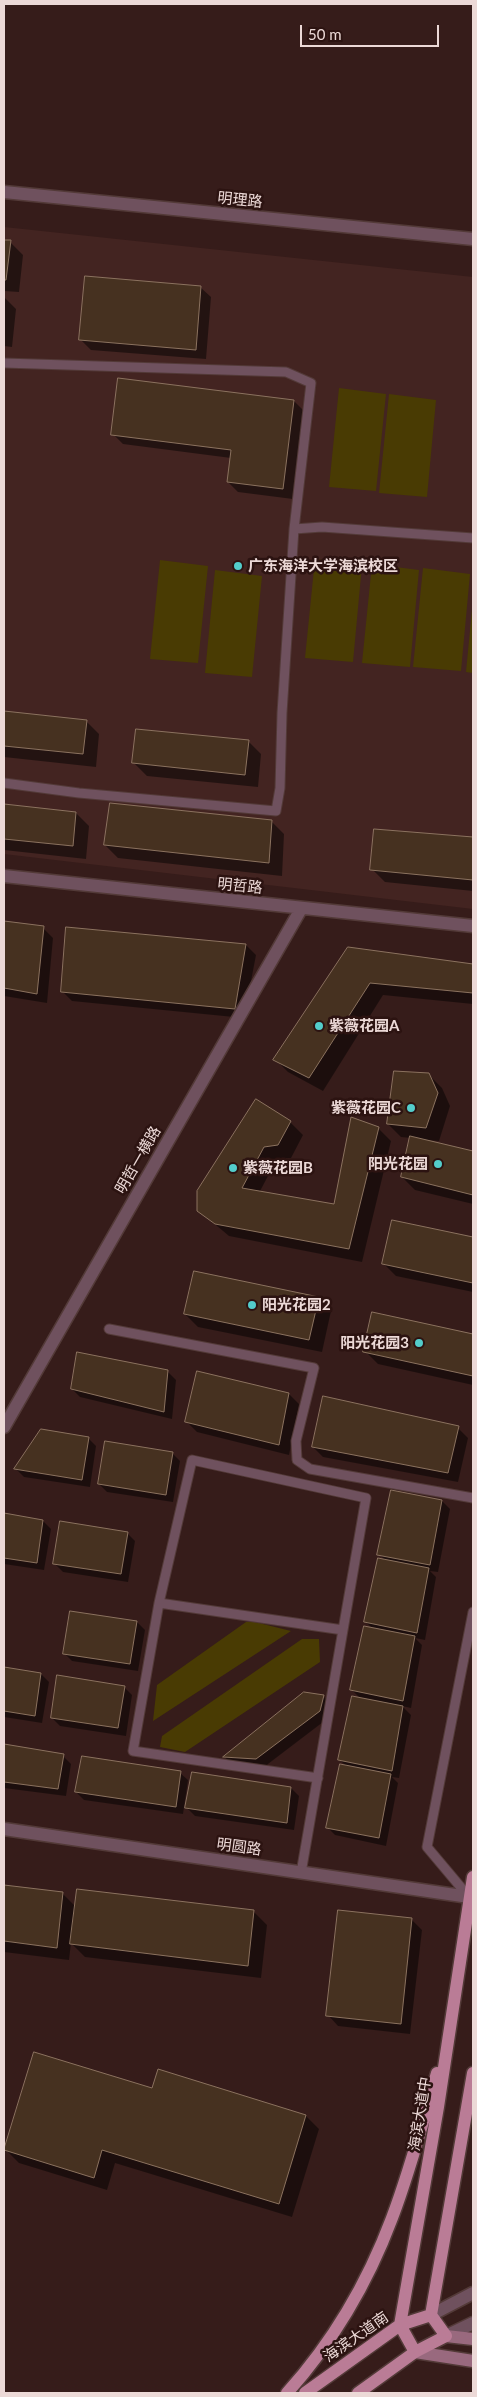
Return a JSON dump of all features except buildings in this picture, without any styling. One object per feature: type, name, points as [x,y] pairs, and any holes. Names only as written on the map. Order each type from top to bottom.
[{"type":"main road","name":"海滨大道中","points":[[400,2325],[473,1877]]},
{"type":"main road","points":[[287,2393],[324,2349],[359,2289],[392,2219],[412,2158],[450,2025]]},
{"type":"main road","points":[[358,2393],[415,2352],[446,2336],[431,2315],[473,2073]]},
{"type":"main road","name":"海滨大道南","points":[[305,2393],[400,2325],[431,2315]]},
{"type":"main road","points":[[400,2325],[415,2352]]},
{"type":"street","name":"明理路","points":[[4,192],[473,239]]},
{"type":"street","name":"明哲路","points":[[4,876],[473,926]]},
{"type":"street","name":"明哲一横路","points":[[4,1427],[301,909]]},
{"type":"street","name":"明圆路","points":[[4,1829],[470,1897]]},
{"type":"street","points":[[431,2315],[473,2293]]},
{"type":"street","points":[[446,2336],[473,2323]]},
{"type":"street","points":[[446,2336],[473,2340]]},
{"type":"street","points":[[415,2352],[473,2362]]},
{"type":"lane","points":[[4,363],[286,372],[311,383],[294,528],[282,714],[280,788],[276,811],[4,783]]},
{"type":"lane","points":[[294,528],[322,527],[473,538]]},
{"type":"lane","points":[[108,1329],[314,1368],[296,1441],[298,1460],[310,1468],[473,1498]]},
{"type":"lane","points":[[301,1872],[318,1778],[366,1498],[192,1460],[159,1602],[133,1752],[318,1778]]},
{"type":"lane","points":[[159,1602],[343,1630]]},
{"type":"lane","points":[[470,1897],[427,1847],[473,1612]]},
{"type":"shaded area","name":"广东海洋大学海滨校区","points":[[4,227],[473,277],[473,909],[4,854]]},
{"type":"shaded area","points":[[339,388],[386,394],[376,491],[329,487]]},
{"type":"shaded area","points":[[389,394],[436,400],[427,497],[379,493]]},
{"type":"shaded area","points":[[315,559],[362,565],[353,662],[305,658]]},
{"type":"shaded area","points":[[160,560],[208,566],[198,663],[150,659]]},
{"type":"shaded area","points":[[372,564],[419,570],[410,667],[362,663]]},
{"type":"shaded area","points":[[423,568],[470,574],[461,671],[413,667]]},
{"type":"shaded area","points":[[215,570],[262,576],[252,677],[205,673]]},
{"type":"shaded area","points":[[473,599],[473,673],[466,672]]},
{"type":"shaded area","points":[[246,1622],[255,1622],[291,1631],[153,1721],[157,1685]]},
{"type":"shaded area","points":[[302,1639],[319,1639],[320,1662],[185,1752],[160,1747],[162,1736]]},
{"type":"place","name":"广东海洋大学海滨校区","points":[[238,566]]},
{"type":"place","name":"紫薇花园A","points":[[319,1026]]},
{"type":"place","name":"紫薇花园C","points":[[411,1108]]},
{"type":"place","name":"阳光花园","points":[[438,1164]]},
{"type":"place","name":"紫薇花园B","points":[[233,1168]]},
{"type":"place","name":"阳光花园2","points":[[252,1305]]},
{"type":"place","name":"阳光花园3","points":[[419,1343]]}]
